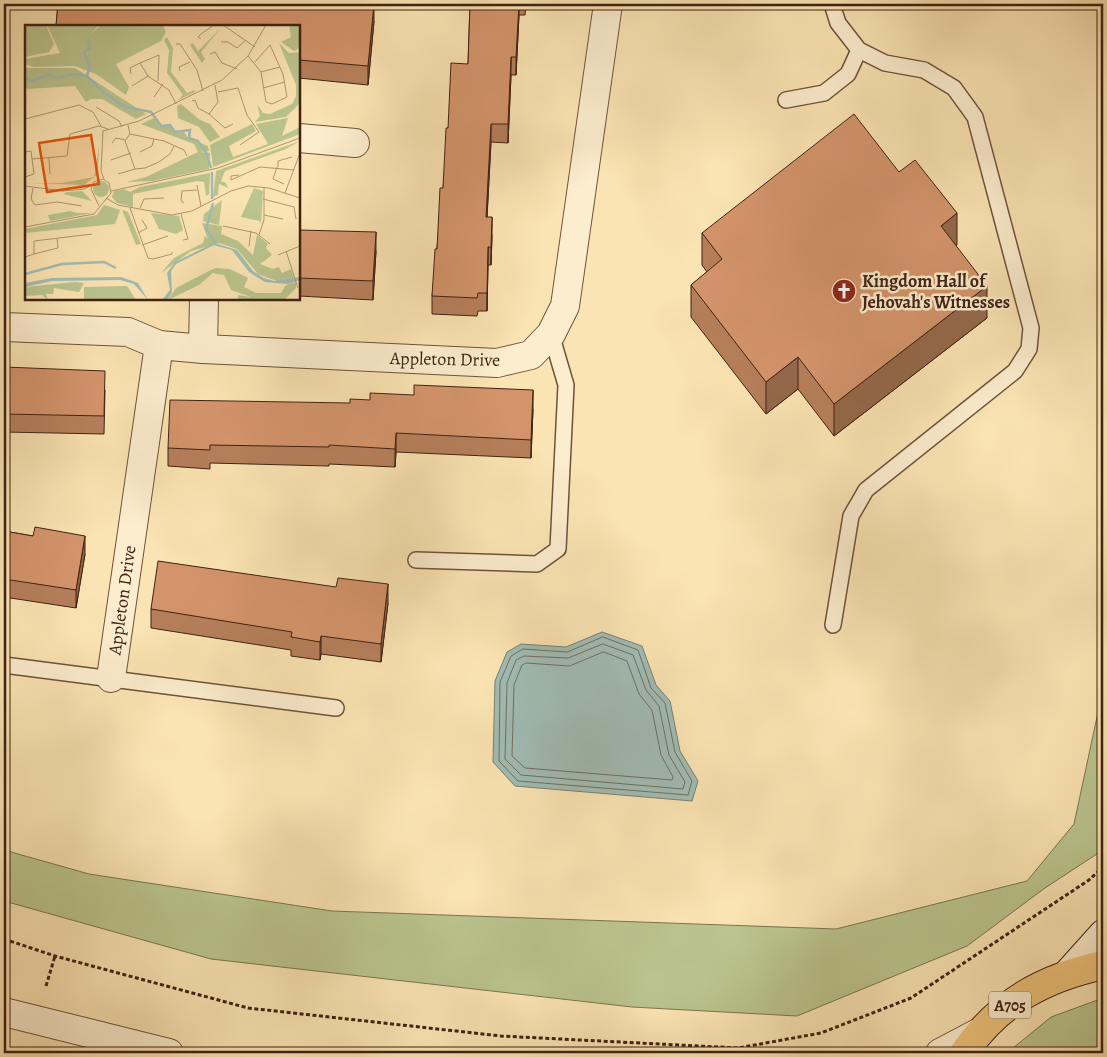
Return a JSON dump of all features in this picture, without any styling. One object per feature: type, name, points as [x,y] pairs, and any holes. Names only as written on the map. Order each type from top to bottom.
[{"type":"main road","name":"A705","points":[[971,1043],[1019,996],[1068,973],[1103,965]]},
{"type":"street","name":"Appleton Drive","points":[[4,327],[128,332],[159,345],[203,349],[497,363],[531,356],[551,334],[565,306],[608,4]]},
{"type":"street","points":[[300,138],[355,144]]},
{"type":"street","points":[[203,349],[204,300]]},
{"type":"street","name":"Appleton Drive","points":[[111,678],[159,345]]},
{"type":"street","points":[[1068,973],[1103,934]]},
{"type":"street","points":[[4,1012],[169,1053]]},
{"type":"street","points":[[940,1053],[971,1043]]},
{"type":"lane","points":[[832,4],[838,23],[859,50],[885,63],[924,70],[954,88],[976,117],[1031,328],[1030,349],[1015,371],[866,490],[851,516],[833,626]]},
{"type":"lane","points":[[786,100],[824,93],[848,74],[859,50]]},
{"type":"lane","points":[[416,560],[537,564],[558,549],[566,385],[551,334]]},
{"type":"lane","points":[[4,665],[336,708]]},
{"type":"path","points":[[4,939],[55,956],[248,1008],[501,1036],[738,1048],[821,1033],[912,998],[1089,880],[1103,867]]},
{"type":"green space","points":[[1103,689],[1103,850],[1045,888],[967,946],[797,1016],[632,1007],[211,959],[4,901],[4,850],[89,874],[332,911],[836,929],[1027,881],[1074,824]]},
{"type":"green space","points":[[1103,998],[1103,1053],[1007,1053],[1051,1017]]},
{"type":"water","points":[[602,632],[642,646],[656,685],[670,701],[680,751],[698,781],[692,801],[515,786],[493,762],[495,681],[507,652],[521,644],[566,647]]},
{"type":"building","points":[[58,4],[374,4],[368,66],[300,60],[300,25],[56,25]]},
{"type":"building","points":[[470,4],[519,4],[516,57],[511,57],[508,124],[491,124],[486,217],[492,217],[491,247],[488,247],[487,293],[478,293],[477,298],[432,296],[435,249],[437,249],[440,188],[443,188],[446,128],[448,128],[451,63],[468,64]]},
{"type":"building","name":"Kingdom Hall of Jehovah's Witnesses","points":[[854,114],[899,172],[915,160],[957,213],[941,226],[987,286],[834,404],[798,357],[766,382],[691,285],[722,259],[702,233]]},
{"type":"building","points":[[5,198],[7,246],[4,246]]},
{"type":"building","points":[[300,230],[376,232],[373,281],[300,278]]},
{"type":"building","points":[[4,367],[105,371],[104,416],[4,414]]},
{"type":"building","points":[[414,385],[533,390],[531,440],[396,433],[395,449],[329,445],[329,447],[210,445],[210,450],[168,448],[170,400],[350,403],[350,399],[370,400],[370,393],[414,395]]},
{"type":"building","points":[[35,527],[85,536],[76,590],[4,579],[4,531],[33,536]]},
{"type":"building","points":[[158,561],[336,587],[338,578],[388,584],[381,644],[321,636],[320,642],[291,637],[292,632],[151,609]]},
{"type":"place","name":"Kingdom Hall of Jehovah's Witnesses","points":[[844,291]]}]
